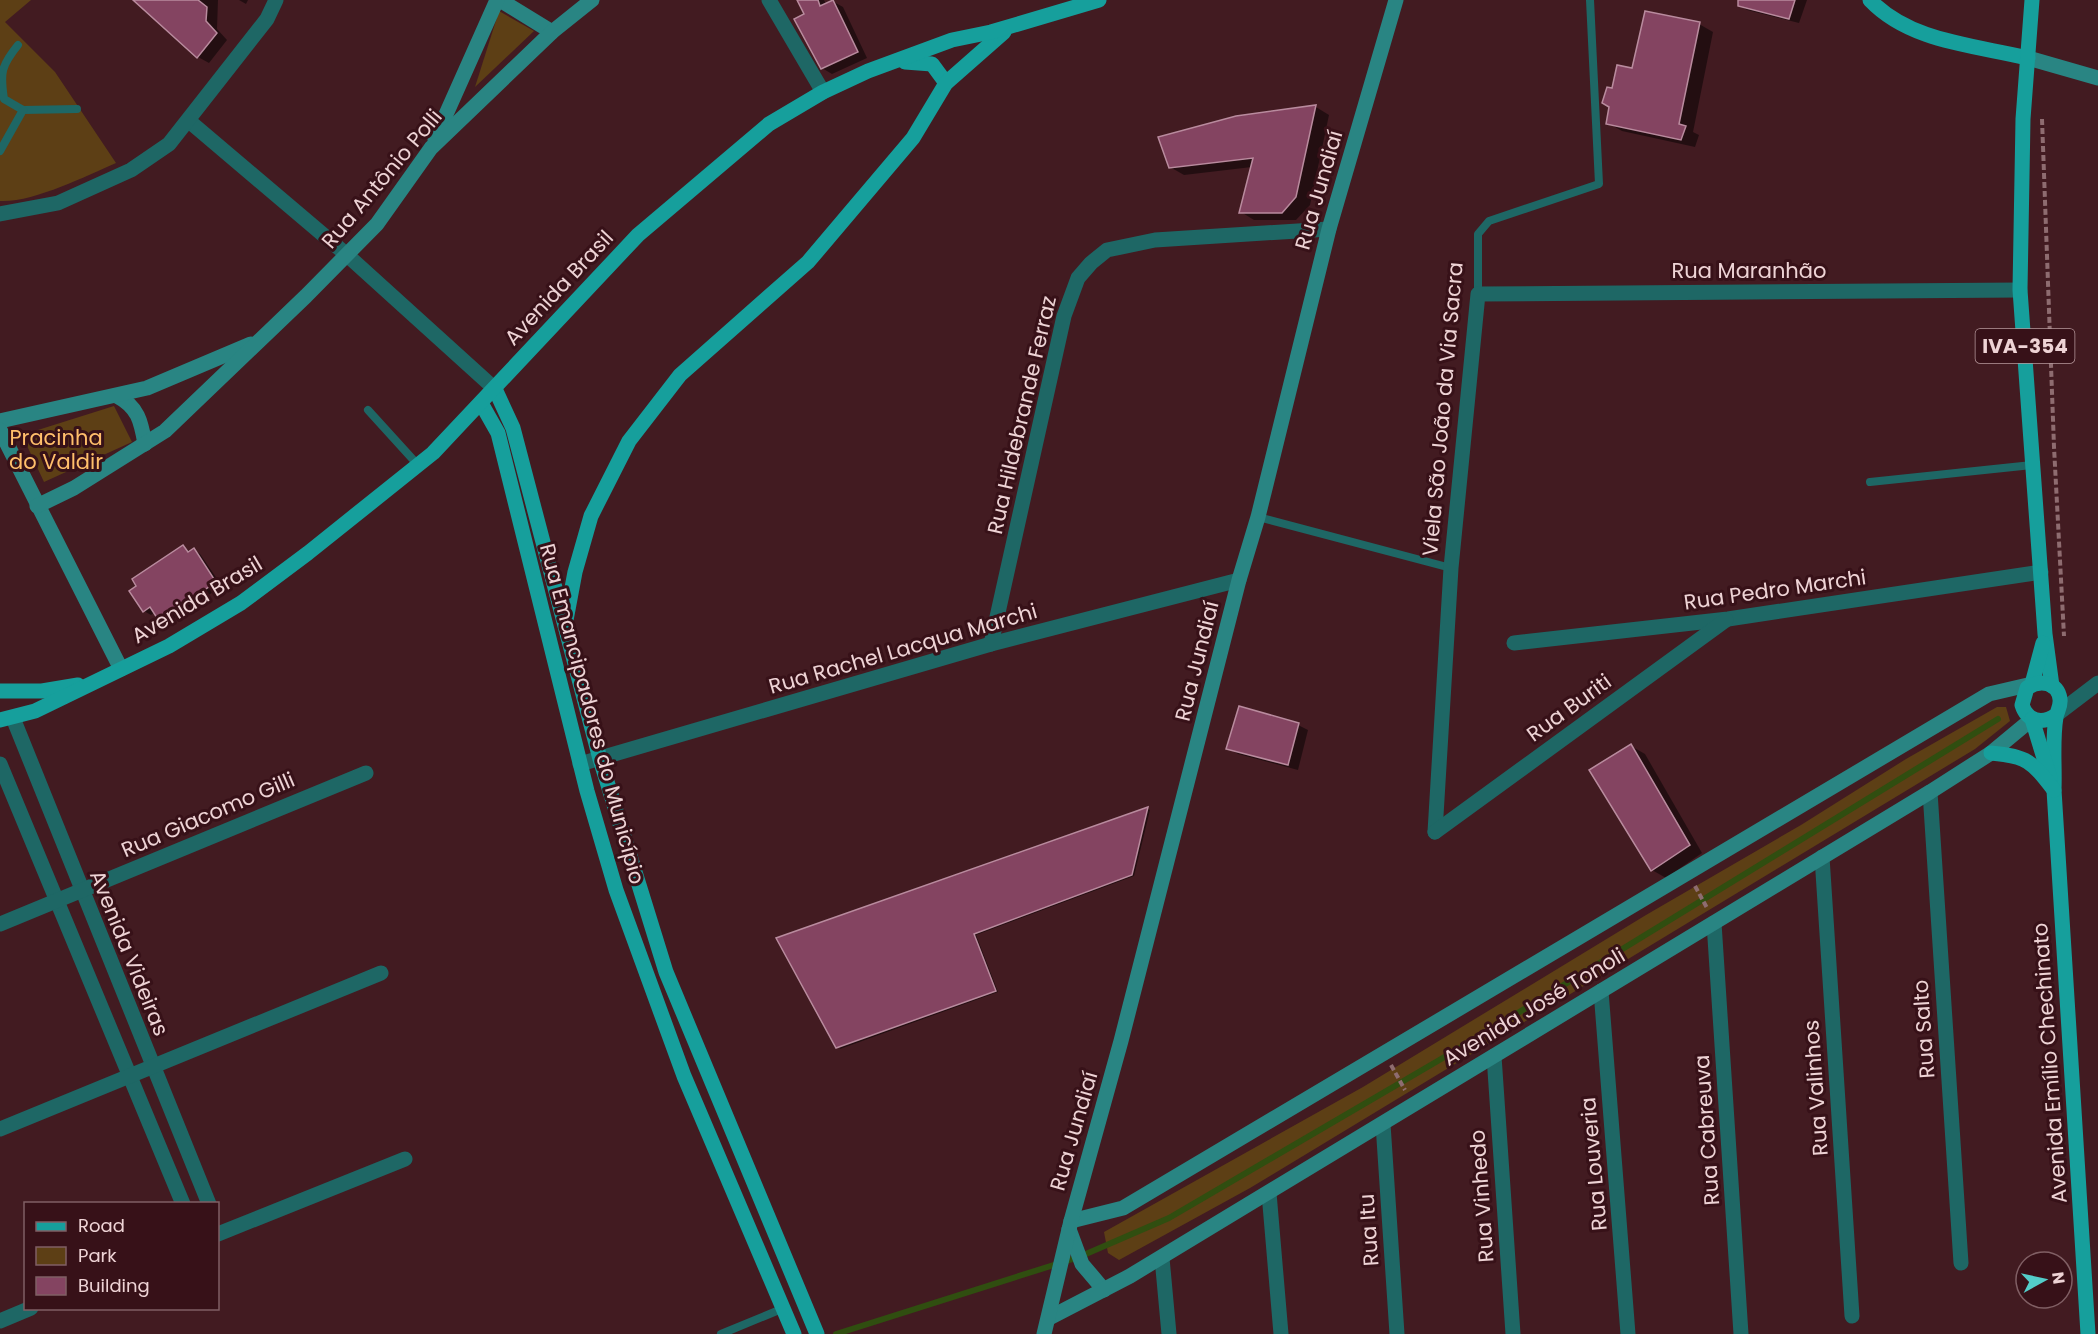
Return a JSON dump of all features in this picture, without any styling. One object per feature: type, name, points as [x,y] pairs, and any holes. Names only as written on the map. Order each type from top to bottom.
[{"type":"main road","points":[[431,148],[498,0],[552,32]]},
{"type":"main road","name":"Rua Antônio Polli","points":[[37,506],[74,488],[165,431],[260,341],[377,224],[431,148],[552,32],[592,0]]},
{"type":"main road","name":"Avenida Brasil","points":[[6,719],[35,711],[169,646],[241,603],[308,553],[418,465],[495,389],[638,235],[769,124],[823,92],[952,40],[1012,26],[1099,0]]},
{"type":"main road","name":"Rua Jundiaí","points":[[1044,1334],[1239,580],[1258,518],[1329,229],[1396,0]]},
{"type":"main road","points":[[1870,0],[1882,13],[1911,31],[2028,58],[2098,78]]},
{"type":"main road","points":[[2028,58],[2032,0]]},
{"type":"main road","name":"Rua Emancipadores do Município","points":[[565,626],[575,572],[591,516],[629,441],[680,375],[808,262],[913,138],[946,83],[980,51],[1012,26]]},
{"type":"main road","name":"IVA-354","points":[[2028,58],[2023,119],[2020,290],[2045,634],[2052,686]]},
{"type":"main road","points":[[896,62],[932,64],[946,83]]},
{"type":"main road","name":"Rua Antônio Polli","points":[[0,421],[147,388],[260,341]]},
{"type":"main road","name":"Rua Emancipadores do Município","points":[[495,389],[513,428],[600,759],[666,972],[817,1334]]},
{"type":"main road","points":[[117,396],[130,403],[141,423],[146,444]]},
{"type":"main road","name":"Rua Emancipadores do Município","points":[[481,403],[498,434],[580,764],[616,890],[680,1066],[794,1334]]},
{"type":"main road","points":[[0,430],[121,669]]},
{"type":"main road","name":"IVA-354","points":[[2032,684],[2045,634]]},
{"type":"main road","points":[[2043,682],[2052,686],[2061,703],[2056,715],[2044,721],[2032,719],[2022,705],[2024,693],[2032,684],[2043,682]]},
{"type":"main road","name":"Avenida Brasil","points":[[5,691],[42,691],[93,683]]},
{"type":"main road","name":"Avenida José Tonoli","points":[[1070,1234],[1124,1208],[1989,694],[2032,684]]},
{"type":"main road","points":[[5,691],[15,705],[6,719]]},
{"type":"main road","name":"Avenida Emílio Chechinato","points":[[2056,715],[2054,790],[2088,1334]]},
{"type":"main road","name":"Avenida José Tonoli","points":[[1049,1318],[1162,1257],[1601,991],[1712,918],[1822,857],[1930,792],[1991,753],[2032,719]]},
{"type":"main road","name":"Avenida Emílio Chechinato","points":[[2032,719],[2054,790]]},
{"type":"main road","points":[[1991,753],[2018,755],[2035,766],[2054,790]]},
{"type":"main road","points":[[1070,1234],[1082,1264],[1104,1290]]},
{"type":"street","points":[[0,214],[58,203],[131,170],[169,144],[267,19],[276,0]]},
{"type":"street","points":[[769,0],[823,92]]},
{"type":"street","points":[[189,121],[347,255],[495,389]]},
{"type":"street","name":"Rua Hildebrande Ferraz","points":[[991,644],[1064,316],[1078,278],[1107,250],[1155,240],[1329,229]]},
{"type":"street","name":"Rua Maranhão","points":[[1478,294],[2020,290]]},
{"type":"street","name":"Viela São João da Via Sacra","points":[[1435,832],[1451,568],[1478,294]]},
{"type":"street","name":"Rua Pedro Marchi","points":[[1514,644],[1728,619],[2041,572]]},
{"type":"street","name":"Rua Rachel Lacqua Marchi","points":[[580,764],[991,644],[1239,580]]},
{"type":"street","name":"Rua Buriti","points":[[1435,832],[1728,619]]},
{"type":"street","points":[[2056,715],[2098,683]]},
{"type":"street","name":"Avenida Videiras","points":[[6,719],[81,891],[209,1202]]},
{"type":"street","points":[[0,764],[183,1202]]},
{"type":"street","name":"Rua Giacomo Gilli","points":[[0,924],[366,772]]},
{"type":"street","name":"Rua Salto","points":[[1930,792],[1961,1263]]},
{"type":"street","name":"Rua Valinhos","points":[[1822,857],[1852,1316]]},
{"type":"street","name":"Rua Cabreuva","points":[[1712,918],[1741,1334]]},
{"type":"street","points":[[0,1129],[381,973]]},
{"type":"street","name":"Rua Louveria","points":[[1601,991],[1628,1334]]},
{"type":"street","name":"Rua Vinhedo","points":[[1494,1056],[1513,1334]]},
{"type":"street","name":"Rua Itu","points":[[1383,1124],[1397,1334]]},
{"type":"street","points":[[219,1230],[405,1159]]},
{"type":"street","points":[[1269,1192],[1281,1334]]},
{"type":"street","points":[[1162,1257],[1169,1334]]},
{"type":"street","points":[[0,1321],[27,1310]]},
{"type":"lane","name":"Viela São João da Via Sacra","points":[[1478,294],[1478,234],[1489,220],[1599,184],[1590,0]]},
{"type":"lane","points":[[18,45],[3,63],[1,82],[4,99],[23,110],[77,109]]},
{"type":"lane","points":[[0,151],[23,110]]},
{"type":"lane","points":[[368,410],[418,465]]},
{"type":"lane","points":[[1870,482],[2032,465]]},
{"type":"lane","points":[[1258,518],[1451,568]]},
{"type":"lane","points":[[721,1334],[784,1308]]},
{"type":"path","points":[[1693,883],[1712,918]]},
{"type":"path","points":[[1392,1067],[1409,1097]]},
{"type":"green space","points":[[0,0],[31,0],[5,22],[55,72],[116,163],[43,193],[27,198],[0,201]]},
{"type":"green space","points":[[499,11],[534,31],[475,87]]},
{"type":"green space","name":"Pracinha do Valdir","points":[[114,406],[132,442],[44,482],[22,435]]},
{"type":"green space","points":[[1997,707],[2006,707],[2010,721],[1975,749],[1250,1188],[1119,1260],[1108,1253],[1104,1232],[1363,1087],[1646,915],[1801,825],[1906,759]]},
{"type":"building","points":[[133,0],[198,0],[207,7],[206,21],[217,33],[197,58]]},
{"type":"building","points":[[797,0],[818,0],[820,6],[833,0],[858,52],[821,69],[794,19],[804,14]]},
{"type":"building","points":[[1738,0],[1795,0],[1789,19],[1738,6]]},
{"type":"building","points":[[1645,11],[1700,22],[1679,124],[1686,126],[1681,140],[1606,124],[1609,107],[1602,103],[1607,87],[1612,88],[1617,65],[1632,68]]},
{"type":"building","points":[[1316,105],[1296,197],[1282,213],[1239,213],[1253,158],[1169,168],[1158,137],[1236,116]]},
{"type":"building","points":[[183,545],[188,552],[194,548],[216,582],[159,621],[150,607],[143,612],[129,591],[136,586],[132,579]]},
{"type":"building","points":[[1239,706],[1299,723],[1288,765],[1226,749]]},
{"type":"building","points":[[1631,744],[1690,845],[1651,871],[1589,770]]},
{"type":"building","points":[[1148,807],[1132,875],[974,934],[996,991],[836,1048],[776,938]]},
{"type":"waterway","points":[[836,1334],[1079,1257],[1169,1218],[1477,1038],[1998,719]]}]
